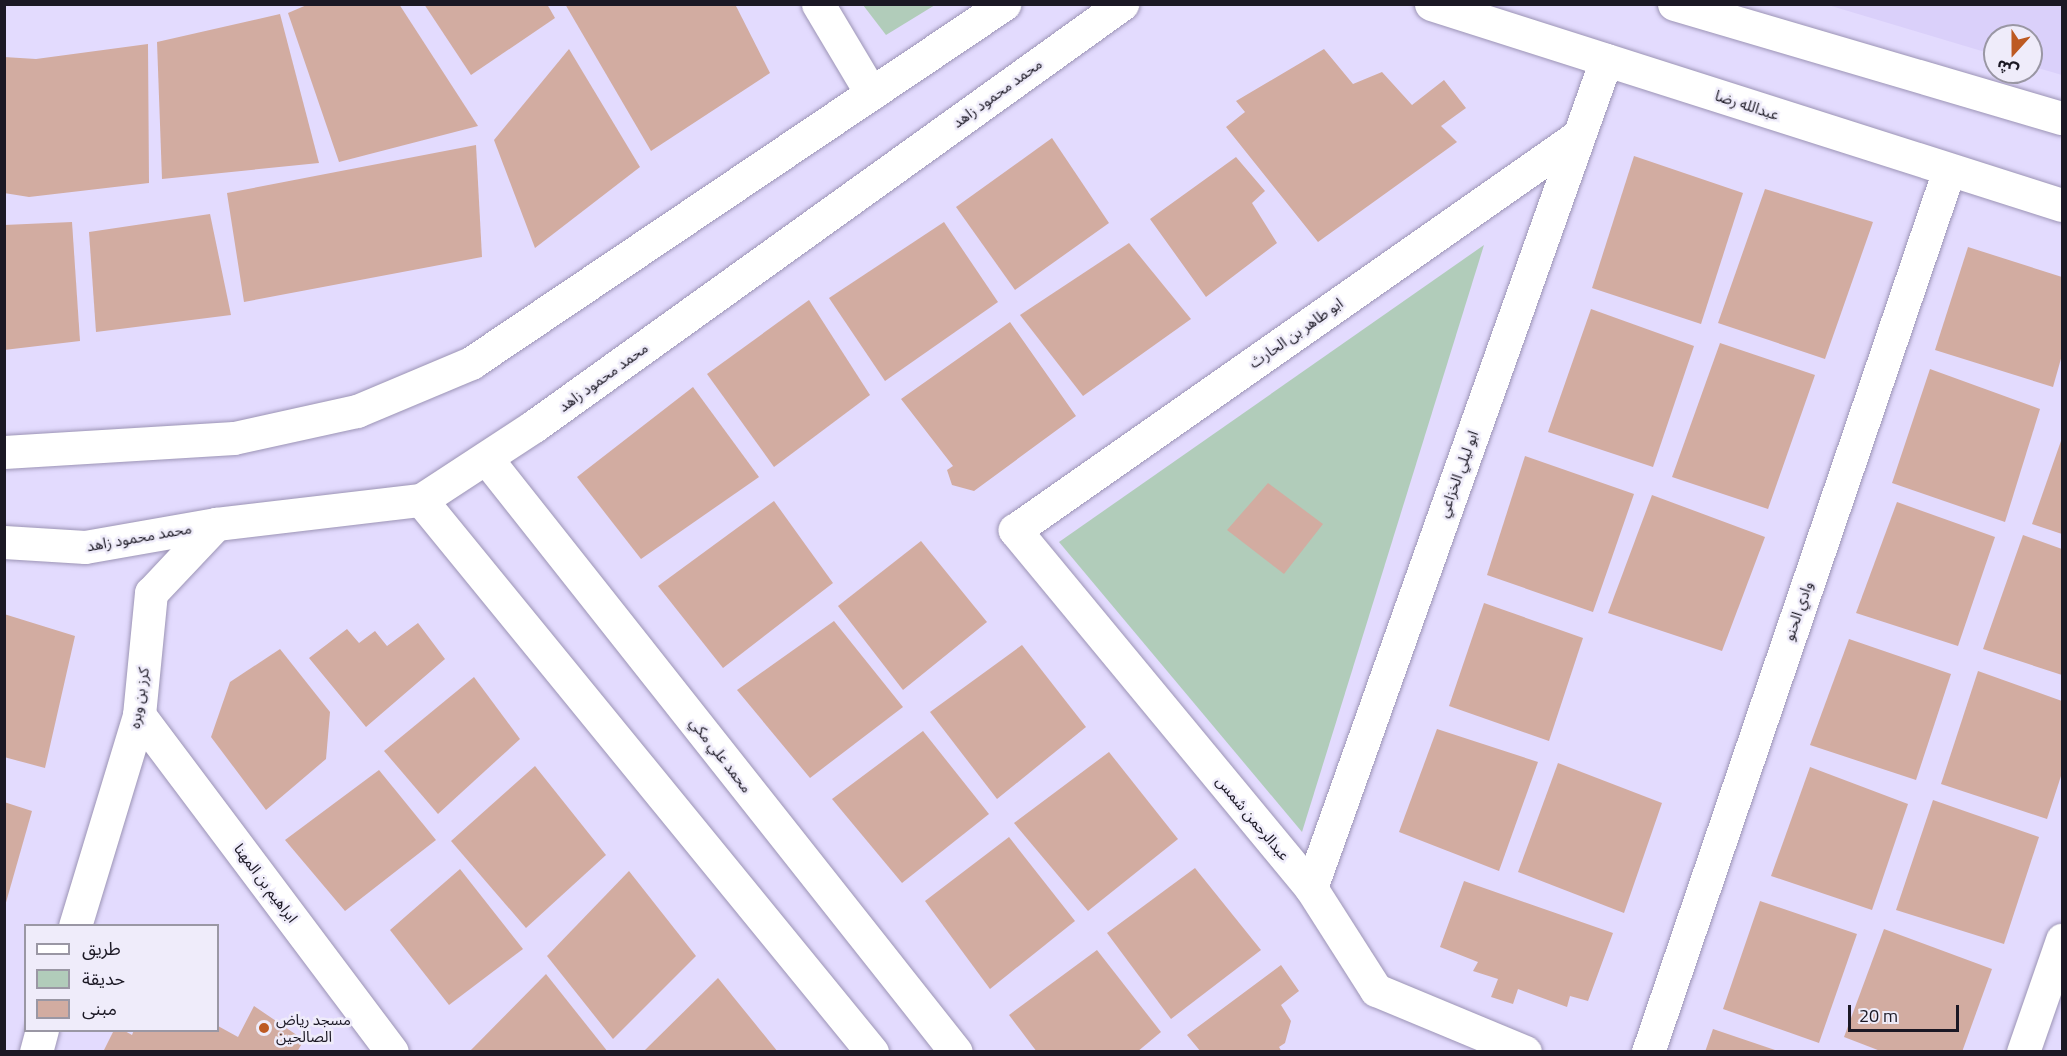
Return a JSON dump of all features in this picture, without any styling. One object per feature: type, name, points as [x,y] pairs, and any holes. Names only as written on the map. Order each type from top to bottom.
[{"type":"street","points":[[818,4],[871,93]]},
{"type":"street","points":[[4,452],[234,438],[367,407],[471,363],[1004,4]]},
{"type":"street","name":"محمد محمود زاهد","points":[[4,542],[85,548],[216,524],[421,500],[534,426],[1122,4]]},
{"type":"street","name":"عبدالله رضا","points":[[1431,4],[2062,205]]},
{"type":"street","points":[[1674,4],[2062,118]]},
{"type":"street","name":"ابو ليلي الخزاعي","points":[[1311,888],[1606,60]]},
{"type":"street","name":"ابو طاهر بن الحارث","points":[[1015,530],[1578,136]]},
{"type":"street","name":"وادي الحنو","points":[[1648,1052],[1949,170]]},
{"type":"street","name":"محمد علي مكي","points":[[486,458],[956,1052]]},
{"type":"street","points":[[421,500],[872,1052]]},
{"type":"street","name":"كرز بن وبره","points":[[76,924],[139,715],[151,593],[216,524]]},
{"type":"street","name":"عبدالرحمن شمس","points":[[1015,530],[1311,888],[1376,990],[1525,1052]]},
{"type":"street","name":"ابراهيم بن المهنا","points":[[139,715],[392,1052]]},
{"type":"street","points":[[2023,1052],[2062,940]]},
{"type":"street","points":[[36,1052],[41,1032]]},
{"type":"shaded area","points":[[1828,5],[2062,5],[2062,75],[2043,69],[2043,24],[1983,24],[1983,51]]},
{"type":"green space","points":[[863,5],[935,5],[886,35]]},
{"type":"green space","points":[[1484,245],[1302,832],[1059,542]]},
{"type":"building","points":[[309,4],[399,4],[478,126],[339,162],[288,13]]},
{"type":"building","points":[[424,4],[547,4],[555,18],[471,75]]},
{"type":"building","points":[[565,4],[735,4],[770,73],[651,151]]},
{"type":"building","points":[[280,14],[319,163],[162,179],[157,42]]},
{"type":"building","points":[[148,44],[149,183],[29,197],[4,193],[4,57],[36,59]]},
{"type":"building","points":[[569,49],[640,167],[535,248],[494,140]]},
{"type":"building","points":[[1324,49],[1353,84],[1382,72],[1412,105],[1444,80],[1466,108],[1441,126],[1457,142],[1318,242],[1226,127],[1245,112],[1236,101]]},
{"type":"building","points":[[1052,138],[1109,223],[1015,290],[956,207]]},
{"type":"building","points":[[476,145],[482,257],[244,302],[227,193]]},
{"type":"building","points":[[1634,156],[1743,193],[1701,324],[1592,288]]},
{"type":"building","points":[[1236,157],[1265,191],[1252,203],[1277,243],[1206,297],[1150,219]]},
{"type":"building","points":[[1765,189],[1873,222],[1825,359],[1718,323]]},
{"type":"building","points":[[210,214],[231,315],[96,332],[89,232]]},
{"type":"building","points":[[72,222],[80,341],[4,350],[4,225]]},
{"type":"building","points":[[944,222],[998,302],[885,381],[829,298]]},
{"type":"building","points":[[1129,243],[1191,319],[1083,396],[1020,315]]},
{"type":"building","points":[[1968,247],[2062,277],[2062,355],[2053,387],[1935,350]]},
{"type":"building","points":[[809,300],[870,395],[774,467],[707,374]]},
{"type":"building","points":[[1591,309],[1694,346],[1653,467],[1548,432]]},
{"type":"building","points":[[1010,322],[1076,416],[974,491],[952,485],[947,470],[953,466],[901,399]]},
{"type":"building","points":[[1720,343],[1815,375],[1768,509],[1672,477]]},
{"type":"building","points":[[1930,369],[2040,409],[2005,522],[1892,483]]},
{"type":"building","points":[[693,387],[759,477],[641,559],[577,477]]},
{"type":"building","points":[[2062,438],[2062,534],[2032,524]]},
{"type":"building","points":[[1525,456],[1634,494],[1593,612],[1487,575]]},
{"type":"building","points":[[1268,483],[1323,524],[1284,574],[1227,530]]},
{"type":"building","points":[[1652,495],[1765,537],[1722,651],[1608,613]]},
{"type":"building","points":[[774,501],[833,583],[723,668],[658,586]]},
{"type":"building","points":[[1897,502],[1995,537],[1958,646],[1856,613]]},
{"type":"building","points":[[2023,535],[2062,549],[2062,675],[1983,649]]},
{"type":"building","points":[[921,541],[987,622],[903,690],[838,606]]},
{"type":"building","points":[[1484,603],[1583,638],[1549,741],[1449,706]]},
{"type":"building","points":[[4,614],[75,636],[45,768],[4,757]]},
{"type":"building","points":[[834,621],[903,707],[810,778],[737,690]]},
{"type":"building","points":[[418,623],[445,659],[366,727],[309,658],[347,629],[359,643],[375,631],[387,646]]},
{"type":"building","points":[[1849,639],[1951,674],[1916,780],[1810,745]]},
{"type":"building","points":[[1022,645],[1086,727],[997,799],[930,712]]},
{"type":"building","points":[[280,649],[330,712],[326,759],[266,810],[211,737],[230,682]]},
{"type":"building","points":[[1978,671],[2062,701],[2062,773],[2047,819],[1941,784]]},
{"type":"building","points":[[474,677],[520,739],[438,814],[384,751]]},
{"type":"building","points":[[1437,729],[1538,762],[1499,871],[1399,832]]},
{"type":"building","points":[[923,731],[989,814],[902,883],[832,799]]},
{"type":"building","points":[[1109,752],[1178,839],[1088,911],[1014,823]]},
{"type":"building","points":[[1558,763],[1662,803],[1624,913],[1518,872]]},
{"type":"building","points":[[535,766],[606,855],[526,928],[451,841]]},
{"type":"building","points":[[1810,767],[1908,804],[1872,910],[1771,876]]},
{"type":"building","points":[[379,770],[436,840],[345,911],[285,840]]},
{"type":"building","points":[[1933,800],[2039,837],[2004,944],[1896,910]]},
{"type":"building","points":[[4,802],[32,811],[5,906],[4,906]]},
{"type":"building","points":[[1009,837],[1075,921],[990,989],[925,901]]},
{"type":"building","points":[[1195,868],[1261,950],[1171,1019],[1107,933]]},
{"type":"building","points":[[460,869],[523,949],[449,1005],[390,930]]},
{"type":"building","points":[[629,871],[696,956],[613,1039],[547,956]]},
{"type":"building","points":[[1464,881],[1613,933],[1588,1001],[1570,996],[1567,1007],[1518,989],[1513,1004],[1491,997],[1498,979],[1473,971],[1478,962],[1440,947]]},
{"type":"building","points":[[1760,901],[1857,934],[1819,1043],[1723,1009]]},
{"type":"building","points":[[1884,929],[1992,969],[1962,1052],[1883,1052],[1844,1037]]},
{"type":"building","points":[[1097,950],[1161,1032],[1137,1052],[1037,1052],[1009,1015]]},
{"type":"building","points":[[1281,965],[1299,991],[1281,1005],[1291,1021],[1285,1043],[1279,1047],[1282,1052],[1201,1052],[1187,1035]]},
{"type":"building","points":[[546,974],[608,1052],[469,1052]]},
{"type":"building","points":[[718,978],[778,1052],[643,1052]]},
{"type":"building","name":"مسجد رياض الصالحين","points":[[254,1006],[304,1040],[297,1052],[103,1052],[113,1032],[127,1032],[132,1035],[133,1032],[219,1032],[219,1027],[238,1037]]},
{"type":"building","points":[[1713,1029],[1778,1051],[1778,1052],[1705,1052]]},
{"type":"place","name":"مسجد رياض الصالحين","points":[[264,1028]]}]
